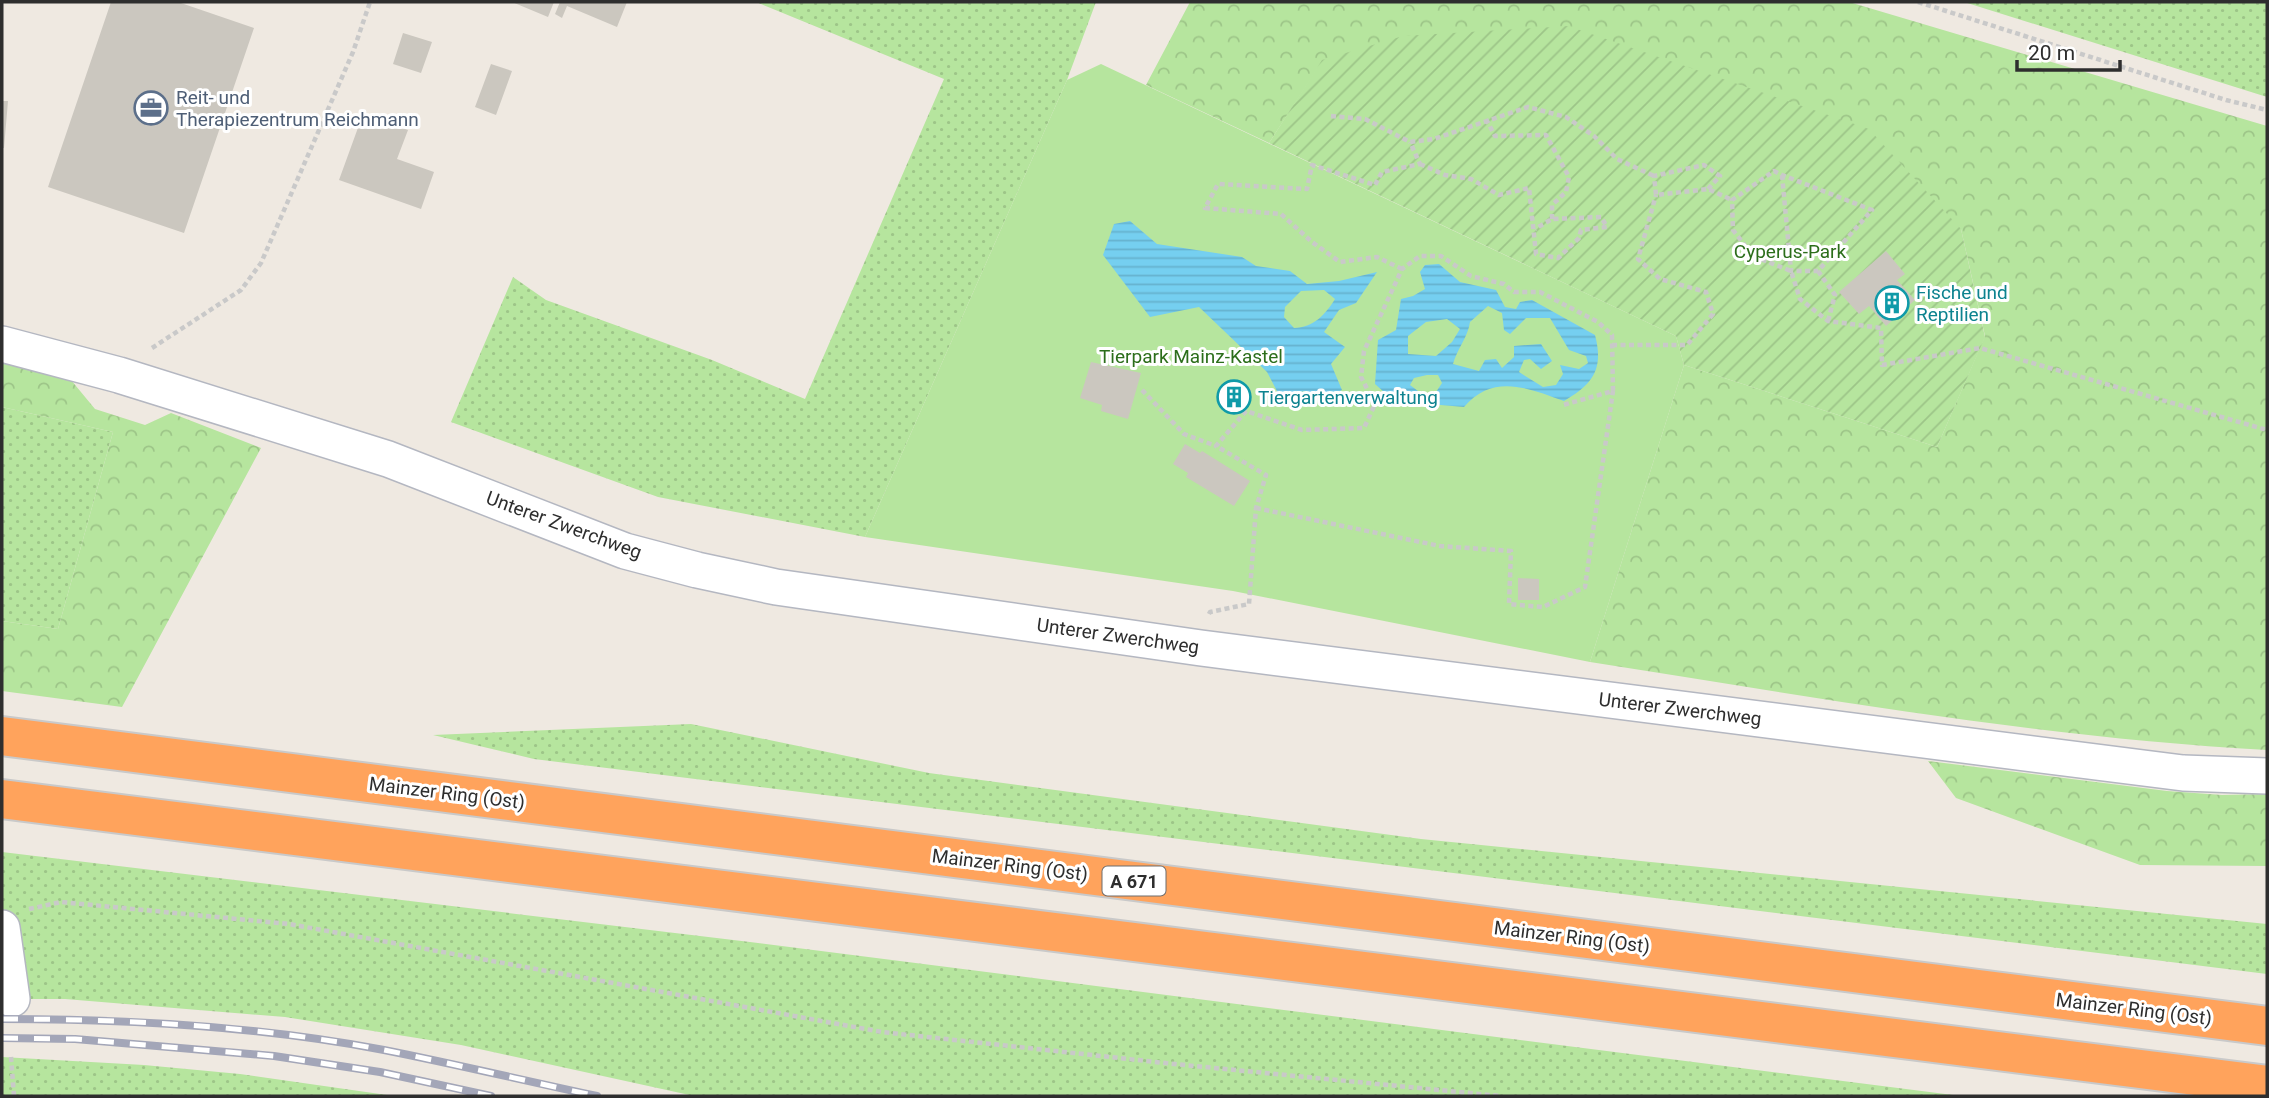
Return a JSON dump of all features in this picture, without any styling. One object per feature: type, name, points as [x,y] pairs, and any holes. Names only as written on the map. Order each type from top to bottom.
[{"type":"highway","name":"Mainzer Ring (Ost)","points":[[2,736],[2267,1026]]},
{"type":"highway","points":[[2,799],[2267,1085]]},
{"type":"street","name":"Unterer Zwerchweg","points":[[2,344],[119,375],[388,459],[625,551],[776,587],[1201,648],[2183,773],[2267,776]]},
{"type":"street","points":[[11,921],[12,999]]},
{"type":"path","points":[[119,375],[151,349],[241,290],[261,263],[353,52],[370,2]]},
{"type":"path","points":[[1918,2],[2226,100],[2267,110]]},
{"type":"path","points":[[1331,116],[1365,118],[1410,142],[1434,139],[1486,119],[1528,107],[1566,117],[1594,136],[1617,159],[1654,176],[1704,165],[1720,176],[1708,189]]},
{"type":"path","points":[[1486,119],[1495,136],[1546,135],[1569,177],[1566,192],[1552,205],[1552,219]]},
{"type":"path","points":[[1410,142],[1420,164]]},
{"type":"path","points":[[1402,269],[1377,257],[1340,262],[1312,242],[1282,214],[1205,208],[1219,184],[1307,189],[1312,165],[1375,185],[1382,172],[1420,164],[1446,175],[1471,179],[1499,195],[1529,188],[1536,254],[1558,258],[1579,238],[1581,230],[1606,227],[1601,217],[1552,219],[1535,229]]},
{"type":"path","points":[[1773,171],[1872,210],[1818,271],[1791,271],[1753,256],[1733,230],[1731,200],[1773,171]]},
{"type":"path","points":[[1782,175],[1791,271],[1800,299],[1828,321],[1881,328],[1882,365],[1980,348],[2267,430]]},
{"type":"path","points":[[1612,345],[1687,345],[1713,314],[1706,292],[1660,279],[1638,259],[1656,195],[1654,176]]},
{"type":"path","points":[[1656,195],[1708,189],[1731,200]]},
{"type":"path","points":[[1216,446],[1247,411],[1303,430],[1364,428],[1376,404],[1361,377],[1364,351],[1402,269],[1420,256],[1441,256],[1471,276],[1504,284],[1514,292],[1540,292],[1598,322],[1612,335],[1613,391],[1585,587],[1543,607],[1509,604],[1511,551],[1440,546],[1256,508]]},
{"type":"path","points":[[1818,271],[1835,295],[1828,321]]},
{"type":"path","points":[[1142,390],[1184,434],[1216,446],[1266,475],[1256,508],[1249,604],[1210,612],[1201,648]]},
{"type":"path","points":[[1563,405],[1613,391]]},
{"type":"path","points":[[11,921],[29,909],[61,902],[289,924],[882,1032],[1188,1066],[1500,1096]]},
{"type":"path","points":[[11,1057],[14,1096]]},
{"type":"green space","points":[[756,2],[1096,2],[1067,80],[865,537],[658,497],[451,422],[513,277],[546,300],[712,360],[805,399],[944,79]]},
{"type":"green space","points":[[1190,2],[1849,2],[2267,126],[2267,750],[2097,736],[1927,715],[1590,662],[1684,365],[1937,447],[1985,336],[1961,229],[1323,60],[1269,143],[1146,85]]},
{"type":"green space","points":[[1964,2],[2267,2],[2267,97]]},
{"type":"green space","name":"Cyperus-Park","points":[[1568,26],[1869,129],[1961,229],[1985,337],[1937,447],[1684,365],[1676,336],[1269,143],[1322,60],[1403,36]]},
{"type":"green space","name":"Tierpark Mainz-Kastel","points":[[1101,64],[1676,336],[1684,365],[1590,662],[1233,591],[865,537],[1067,80]]},
{"type":"green space","points":[[2,362],[71,380],[95,409],[145,425],[171,413],[261,448],[122,707],[2,691],[2,621],[58,629],[113,432],[2,407]]},
{"type":"green space","points":[[2,407],[113,432],[58,629],[2,621]]},
{"type":"green space","points":[[691,724],[929,773],[1421,839],[2267,924],[2267,974],[534,759],[433,735]]},
{"type":"green space","points":[[1928,761],[2167,791],[2222,795],[2267,794],[2267,866],[2140,865],[1956,798]]},
{"type":"green space","points":[[2,852],[750,942],[1961,1096],[694,1096],[461,1045],[285,1017],[65,999],[2,999]]},
{"type":"green space","points":[[2,1057],[144,1065],[240,1074],[394,1096],[2,1096]]},
{"type":"water","points":[[1130,221],[1157,244],[1242,257],[1256,266],[1290,271],[1307,284],[1339,281],[1377,272],[1356,303],[1339,310],[1324,332],[1345,347],[1331,364],[1342,390],[1323,399],[1306,391],[1279,395],[1267,372],[1199,307],[1150,317],[1103,255],[1114,224]],"holes":[[[1324,290],[1335,299],[1323,315],[1307,326],[1294,328],[1284,317],[1285,307],[1301,291]]]},
{"type":"water","points":[[1439,264],[1460,282],[1496,290],[1505,307],[1516,309],[1520,302],[1532,300],[1595,335],[1597,366],[1589,382],[1564,401],[1511,386],[1487,390],[1475,396],[1464,407],[1394,401],[1375,384],[1378,340],[1396,330],[1401,299],[1425,289],[1420,272],[1425,265]],"holes":[[[1488,306],[1502,313],[1504,330],[1510,334],[1526,318],[1550,318],[1569,350],[1586,356],[1588,363],[1579,369],[1560,365],[1563,374],[1556,385],[1543,387],[1519,372],[1524,360],[1530,359],[1541,369],[1552,361],[1541,344],[1514,346],[1514,357],[1502,368],[1496,359],[1485,360],[1479,371],[1453,364],[1470,322]],[[1447,319],[1460,329],[1452,342],[1436,356],[1408,354],[1408,336],[1426,322]],[[1438,375],[1442,383],[1436,392],[1422,394],[1410,385],[1414,378]]]},
{"type":"building","points":[[111,2],[178,2],[254,28],[184,233],[48,187]]},
{"type":"building","points":[[512,2],[554,2],[548,17]]},
{"type":"building","points":[[560,2],[627,2],[617,27],[567,6],[562,18],[555,14]]},
{"type":"building","points":[[403,33],[432,42],[421,73],[393,64]]},
{"type":"building","points":[[491,64],[512,71],[496,115],[475,107]]},
{"type":"building","points":[[2,101],[8,101],[4,148],[2,148]]},
{"type":"building","points":[[363,114],[408,130],[397,159],[434,172],[421,209],[339,180]]},
{"type":"building","points":[[1886,251],[1905,274],[1897,280],[1915,300],[1886,326],[1869,306],[1859,314],[1839,292]]},
{"type":"building","points":[[1091,362],[1141,373],[1128,419],[1101,411],[1102,405],[1080,398]]},
{"type":"building","name":"Tiergartenverwaltung","points":[[1231,379],[1251,390],[1238,415],[1217,403]]},
{"type":"building","points":[[1185,444],[1200,453],[1202,451],[1250,481],[1234,506],[1186,477],[1188,473],[1173,464]]},
{"type":"building","points":[[1518,578],[1539,579],[1539,600],[1518,600]]},
{"type":"railway","points":[[2,1019],[146,1022],[289,1035],[384,1050],[597,1096]]},
{"type":"railway","points":[[2,1038],[75,1039],[274,1056],[380,1072],[491,1096]]},
{"type":"place","name":"Reit- und Therapiezentrum Reichmann","points":[[151,108]]},
{"type":"place","name":"Fische und Reptilien","points":[[1892,303]]},
{"type":"place","name":"Tiergartenverwaltung","points":[[1234,397]]}]
